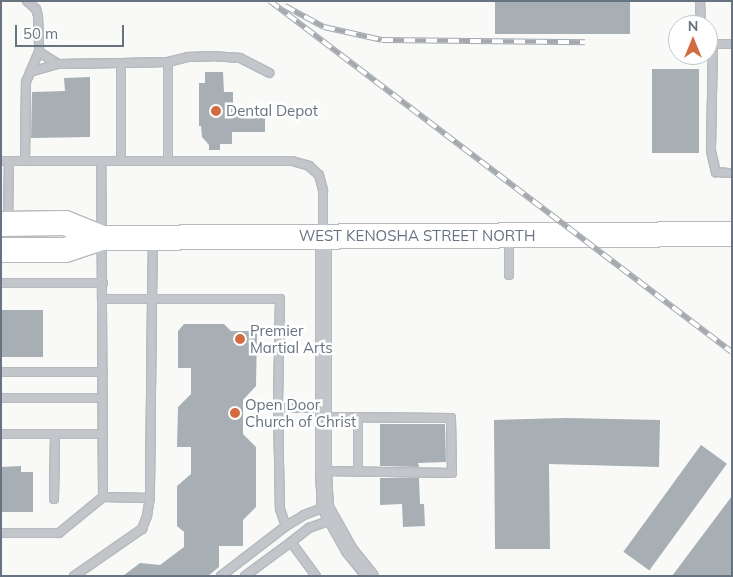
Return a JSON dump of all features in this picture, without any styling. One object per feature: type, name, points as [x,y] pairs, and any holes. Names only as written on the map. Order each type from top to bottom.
[{"type":"main road","name":"WEST KENOSHA STREET NORTH","points":[[4,224],[65,223],[102,238]]},
{"type":"main road","name":"WEST KENOSHA STREET NORTH","points":[[1,250],[65,250],[102,238],[732,234]]},
{"type":"street","points":[[323,236],[323,471],[328,514],[349,550],[370,576]]},
{"type":"lane","points":[[25,161],[26,82],[39,52],[38,16],[36,9],[27,1]]},
{"type":"lane","points":[[700,1],[701,15]]},
{"type":"lane","points":[[718,43],[732,44]]},
{"type":"lane","points":[[39,52],[58,64]]},
{"type":"lane","points":[[30,72],[58,64],[168,62],[188,57],[240,58],[269,73]]},
{"type":"lane","points":[[168,62],[168,161]]},
{"type":"lane","points":[[121,63],[121,161]]},
{"type":"lane","points":[[711,65],[711,150],[716,172],[732,173]]},
{"type":"lane","points":[[4,224],[5,161],[292,161],[310,166],[318,176],[323,190],[323,236]]},
{"type":"lane","points":[[101,161],[103,497]]},
{"type":"lane","points":[[509,236],[509,275]]},
{"type":"lane","points":[[74,576],[142,529],[147,516],[150,498],[153,237]]},
{"type":"lane","points":[[1,283],[103,283]]},
{"type":"lane","points":[[103,299],[280,299],[278,408],[280,509],[286,526]]},
{"type":"lane","points":[[1,372],[103,372]]},
{"type":"lane","points":[[1,398],[103,398]]},
{"type":"lane","points":[[278,408],[358,418],[451,418],[452,473],[323,471]]},
{"type":"lane","points":[[358,418],[358,472]]},
{"type":"lane","points":[[1,434],[103,434]]},
{"type":"lane","points":[[54,499],[55,434]]},
{"type":"lane","points":[[1,533],[59,533],[103,497],[150,498]]},
{"type":"lane","points":[[221,576],[286,526],[304,515],[328,514]]},
{"type":"lane","points":[[245,576],[328,514]]},
{"type":"lane","points":[[291,542],[316,576]]},
{"type":"building","points":[[495,1],[630,1],[630,34],[495,34]]},
{"type":"building","points":[[652,69],[699,69],[699,153],[652,153]]},
{"type":"building","name":"Dental Depot","points":[[205,72],[223,72],[224,92],[233,92],[233,111],[265,110],[265,132],[232,132],[232,144],[220,144],[220,150],[209,150],[209,145],[202,137],[201,126],[199,126],[199,83],[205,83]]},
{"type":"building","points":[[90,77],[90,137],[31,138],[32,92],[65,91],[64,78]]},
{"type":"building","points":[[1,310],[43,310],[43,357],[1,357]]},
{"type":"building","points":[[184,324],[224,324],[231,331],[257,331],[256,386],[243,400],[243,434],[256,447],[256,507],[243,520],[243,546],[219,546],[219,567],[208,576],[123,576],[140,563],[160,565],[184,547],[184,532],[177,526],[177,486],[191,474],[191,447],[177,447],[178,407],[191,394],[191,368],[178,368],[178,331]]},
{"type":"building","points":[[567,418],[660,420],[659,467],[549,464],[550,549],[495,549],[494,420]]},
{"type":"building","points":[[380,424],[445,424],[446,462],[418,463],[419,467],[380,466]]},
{"type":"building","points":[[701,445],[727,464],[649,571],[623,552]]},
{"type":"building","points":[[21,466],[21,472],[33,472],[33,512],[1,512],[1,467]]},
{"type":"building","points":[[380,478],[419,478],[420,504],[424,504],[425,526],[403,527],[402,504],[380,505]]},
{"type":"building","points":[[732,496],[732,576],[672,576]]},
{"type":"railway","points":[[270,1],[732,352]]},
{"type":"railway","points":[[285,6],[324,27],[382,40],[585,42]]},
{"type":"place","name":"Dental Depot","points":[[216,111]]},
{"type":"place","name":"Premier Martial Arts","points":[[240,339]]},
{"type":"place","name":"Open Door Church of Christ","points":[[235,413]]}]
